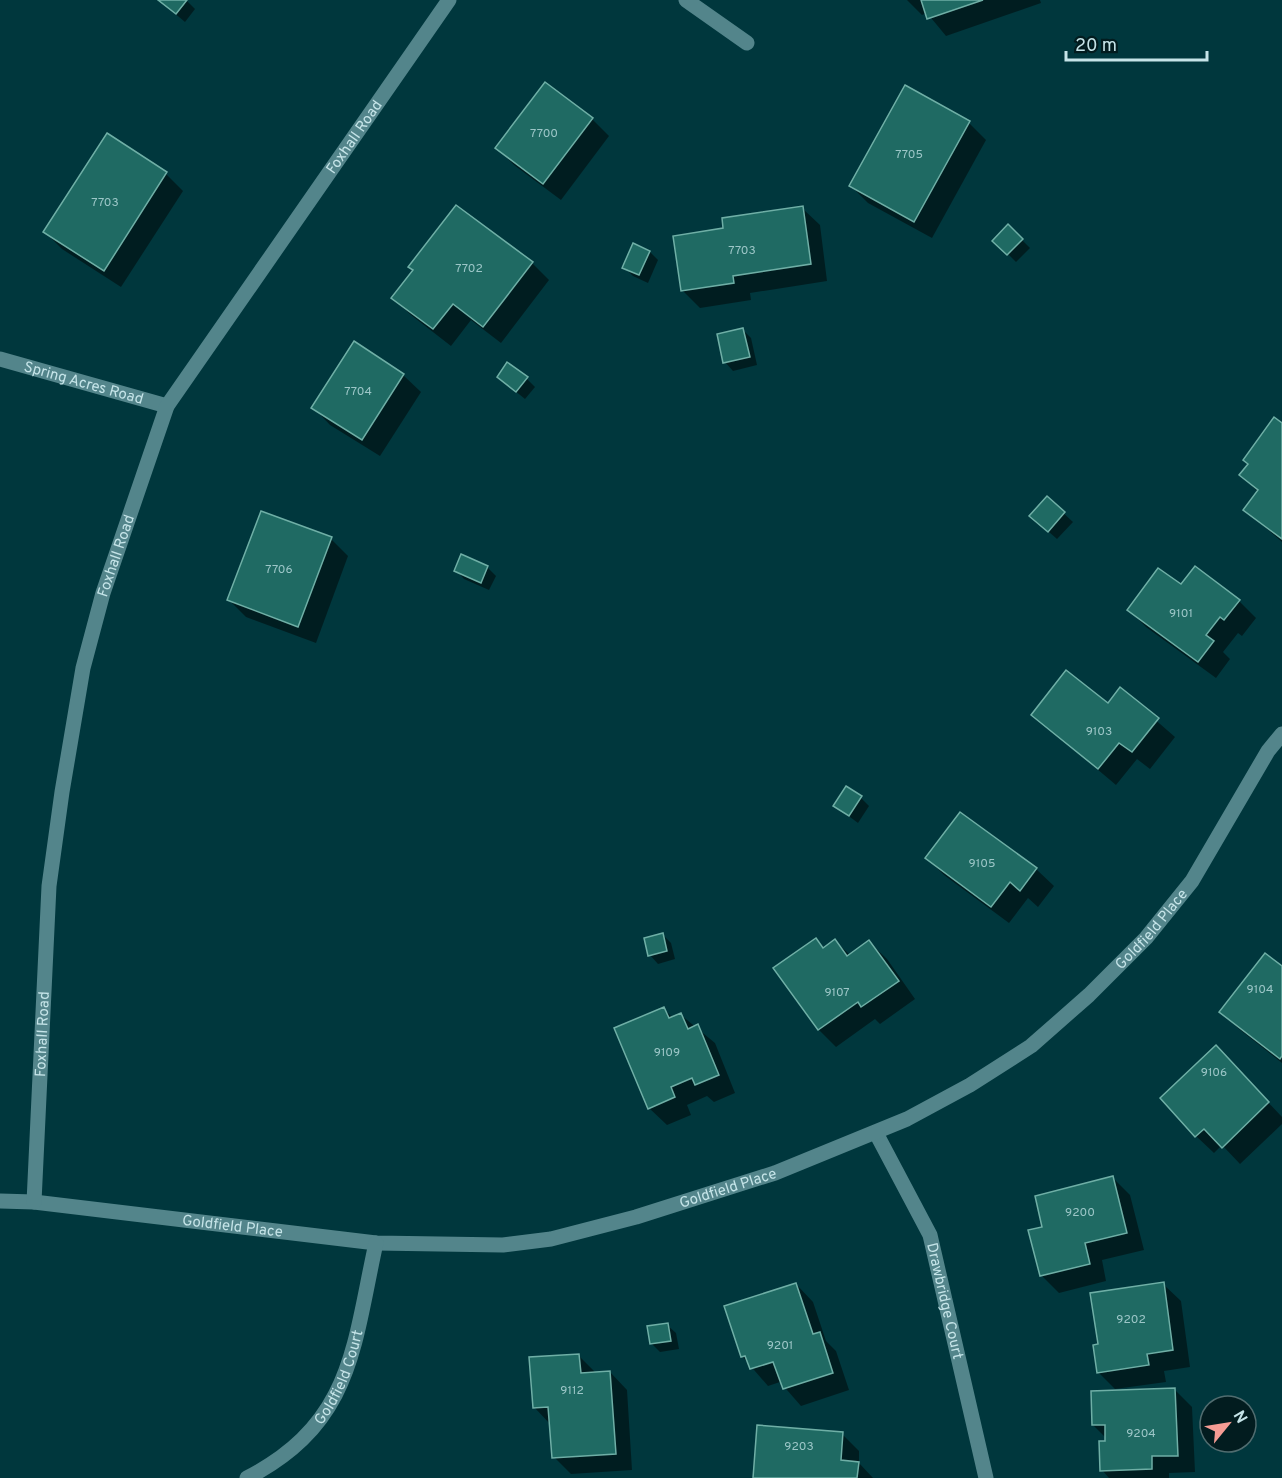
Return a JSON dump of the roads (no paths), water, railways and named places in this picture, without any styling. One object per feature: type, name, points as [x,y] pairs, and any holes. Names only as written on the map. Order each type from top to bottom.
[{"type":"street","name":"Foxhall Road","points":[[34,1202],[49,886],[64,781],[83,668],[103,593],[167,406],[449,0]]},
{"type":"street","points":[[686,0],[747,43]]},
{"type":"street","name":"Spring Acres Road","points":[[0,359],[167,406]]},
{"type":"street","name":"Goldfield Place","points":[[0,1201],[34,1202],[376,1243],[502,1245],[551,1239],[734,1187],[876,1133],[970,1085],[1022,1051],[1089,995],[1146,938],[1192,881],[1268,751],[1282,734]]},
{"type":"street","name":"Drawbridge Court","points":[[876,1133],[930,1235],[986,1478]]},
{"type":"street","name":"Goldfield Court","points":[[247,1478],[269,1466],[305,1439],[325,1414],[341,1386],[351,1360],[376,1243]]}]
